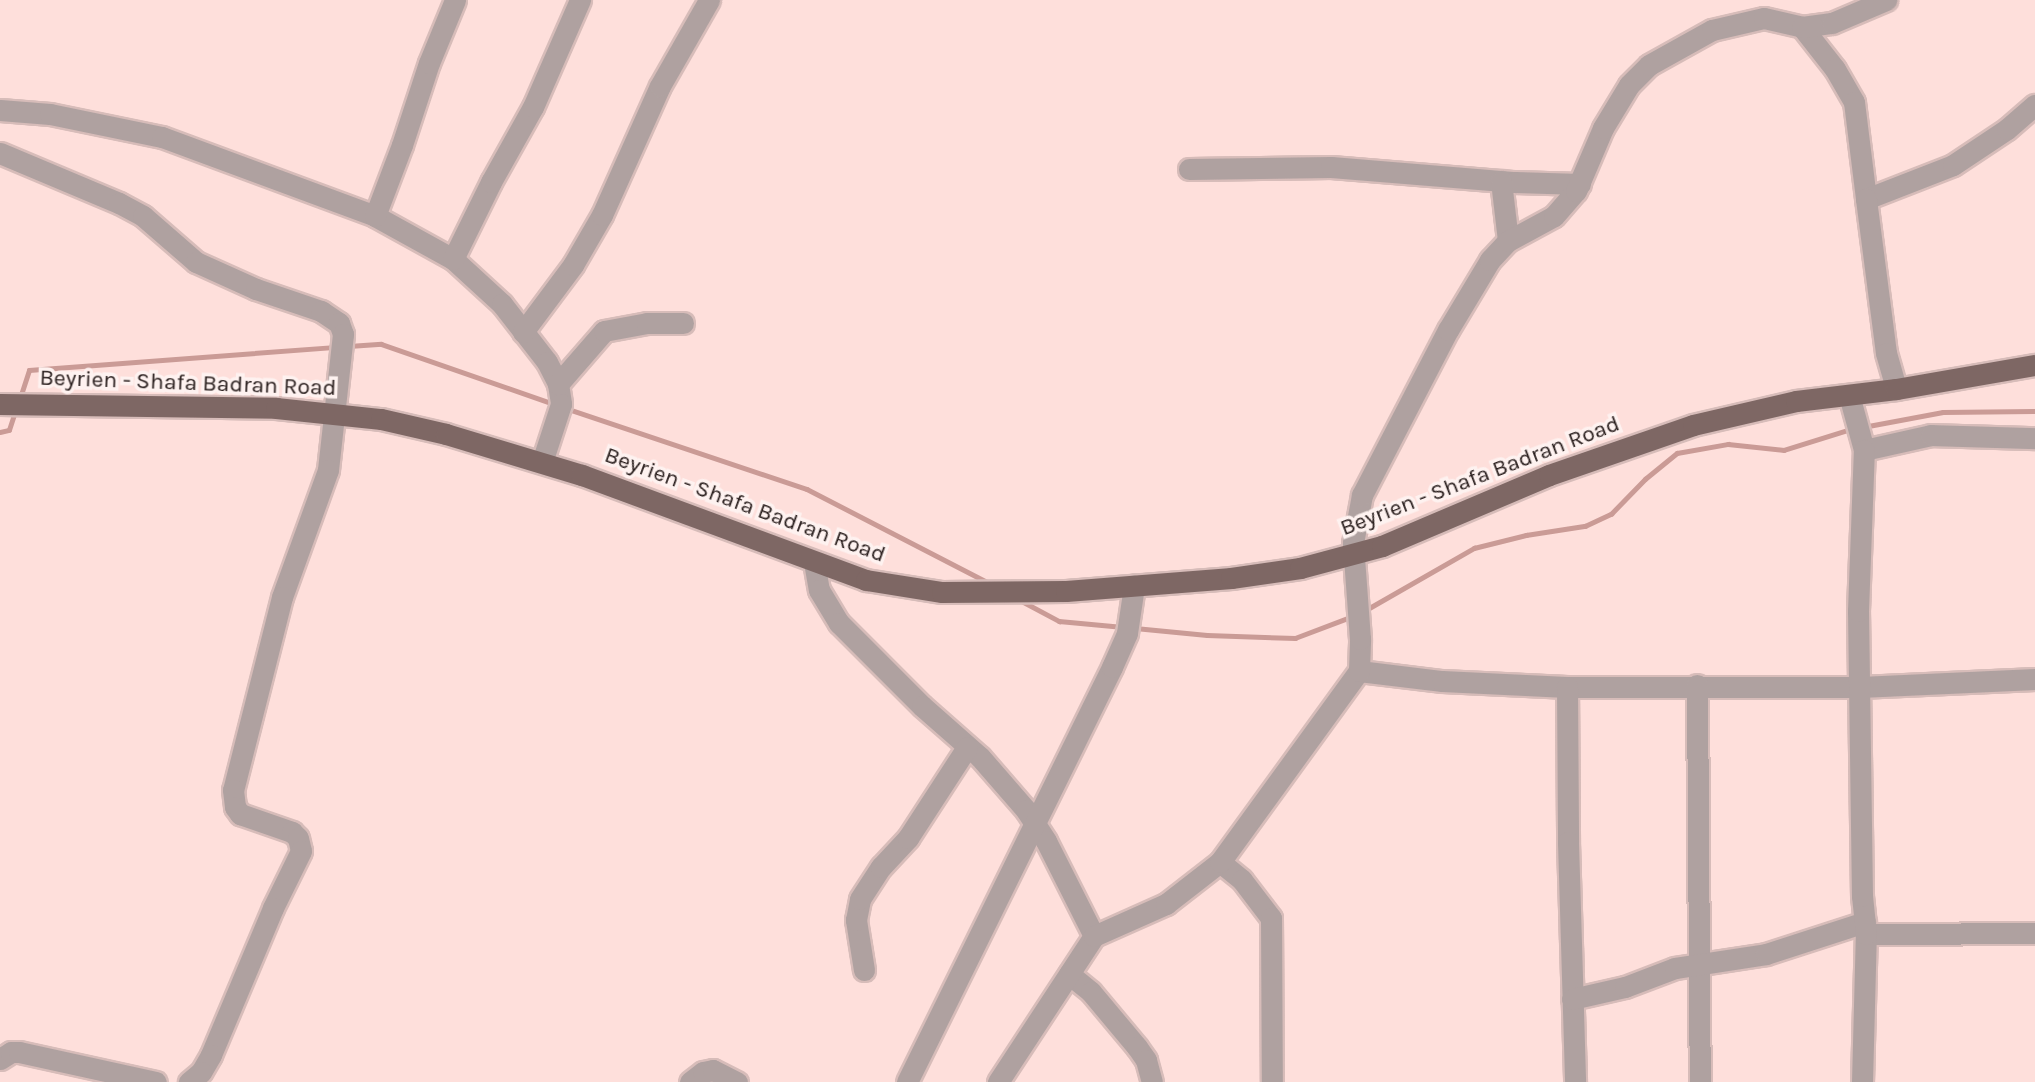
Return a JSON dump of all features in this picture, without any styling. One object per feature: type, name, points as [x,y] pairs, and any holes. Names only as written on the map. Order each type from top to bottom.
[{"type":"main road","name":"Beyrien - Shafa Badran Road","points":[[0,404],[223,406],[334,413],[446,434],[542,462],[866,580],[942,592],[1066,591],[1261,575],[1354,555],[1405,538],[1517,488],[1657,436],[1796,401],[1896,389],[2035,365]]},
{"type":"street","points":[[375,216],[429,63],[455,0]]},
{"type":"street","points":[[453,259],[491,182],[533,107],[580,0]]},
{"type":"street","points":[[523,332],[573,265],[602,215],[660,86],[709,0]]},
{"type":"street","points":[[998,1082],[1094,936],[1166,904],[1220,862],[1359,671],[1354,525],[1362,495],[1469,291],[1490,260],[1508,241],[1554,216],[1580,184],[1613,107],[1629,85],[1650,65],[1712,30],[1745,20],[1764,18],[1802,27],[1832,23],[1886,0]]},
{"type":"street","points":[[1802,27],[1847,87],[1854,102],[1886,353],[1896,389]]},
{"type":"street","points":[[1866,199],[1953,165],[2007,129],[2035,105]]},
{"type":"street","points":[[0,110],[50,114],[162,137],[375,216],[453,259],[502,304],[558,384],[561,404],[542,462]]},
{"type":"street","points":[[0,153],[119,203],[153,224],[196,262],[219,274],[333,318],[342,328],[344,344],[328,470],[282,597],[233,790],[235,807],[240,814],[292,832],[301,844],[301,851],[273,908],[211,1055],[201,1072],[189,1082]]},
{"type":"street","points":[[1189,169],[1331,167],[1501,181],[1580,184]]},
{"type":"street","points":[[1501,181],[1508,241]]},
{"type":"street","points":[[558,384],[604,331],[647,323],[683,323]]},
{"type":"street","points":[[1849,395],[1862,438],[1858,611],[1865,928],[1862,1082]]},
{"type":"street","points":[[1862,438],[1930,435],[2035,438]]},
{"type":"street","points":[[814,562],[819,590],[839,623],[993,770],[1034,823],[1094,936]]},
{"type":"street","points":[[907,1082],[1128,633],[1135,586]]},
{"type":"street","points":[[1359,671],[1442,681],[1567,687],[1860,687],[2035,679]]},
{"type":"street","points":[[1697,685],[1700,1082]]},
{"type":"street","points":[[1567,687],[1575,1082]]},
{"type":"street","points":[[864,970],[856,920],[860,899],[881,867],[902,847],[967,747]]},
{"type":"street","points":[[1220,862],[1241,880],[1271,918],[1272,1082]]},
{"type":"street","points":[[1572,999],[1625,987],[1675,968],[1766,954],[1865,928],[2035,933]]},
{"type":"street","points":[[1069,974],[1091,992],[1137,1046],[1146,1060],[1152,1082]]},
{"type":"street","points":[[0,1059],[11,1052],[19,1052],[156,1082]]},
{"type":"street","points":[[690,1082],[703,1072],[713,1070],[737,1082]]},
{"type":"waterway","points":[[349,346],[381,344],[554,404]]},
{"type":"waterway","points":[[20,398],[29,370],[336,347]]},
{"type":"waterway","points":[[565,408],[807,489],[989,583]]},
{"type":"waterway","points":[[0,432],[9,430],[16,409]]},
{"type":"waterway","points":[[1863,427],[1943,412],[2035,411]]},
{"type":"waterway","points":[[1364,611],[1474,548],[1526,535],[1585,526],[1611,514],[1645,479],[1677,453],[1728,444],[1784,450],[1851,429]]},
{"type":"waterway","points":[[1018,599],[1059,621],[1123,627]]},
{"type":"waterway","points":[[1135,628],[1207,635],[1295,638],[1353,616]]}]
